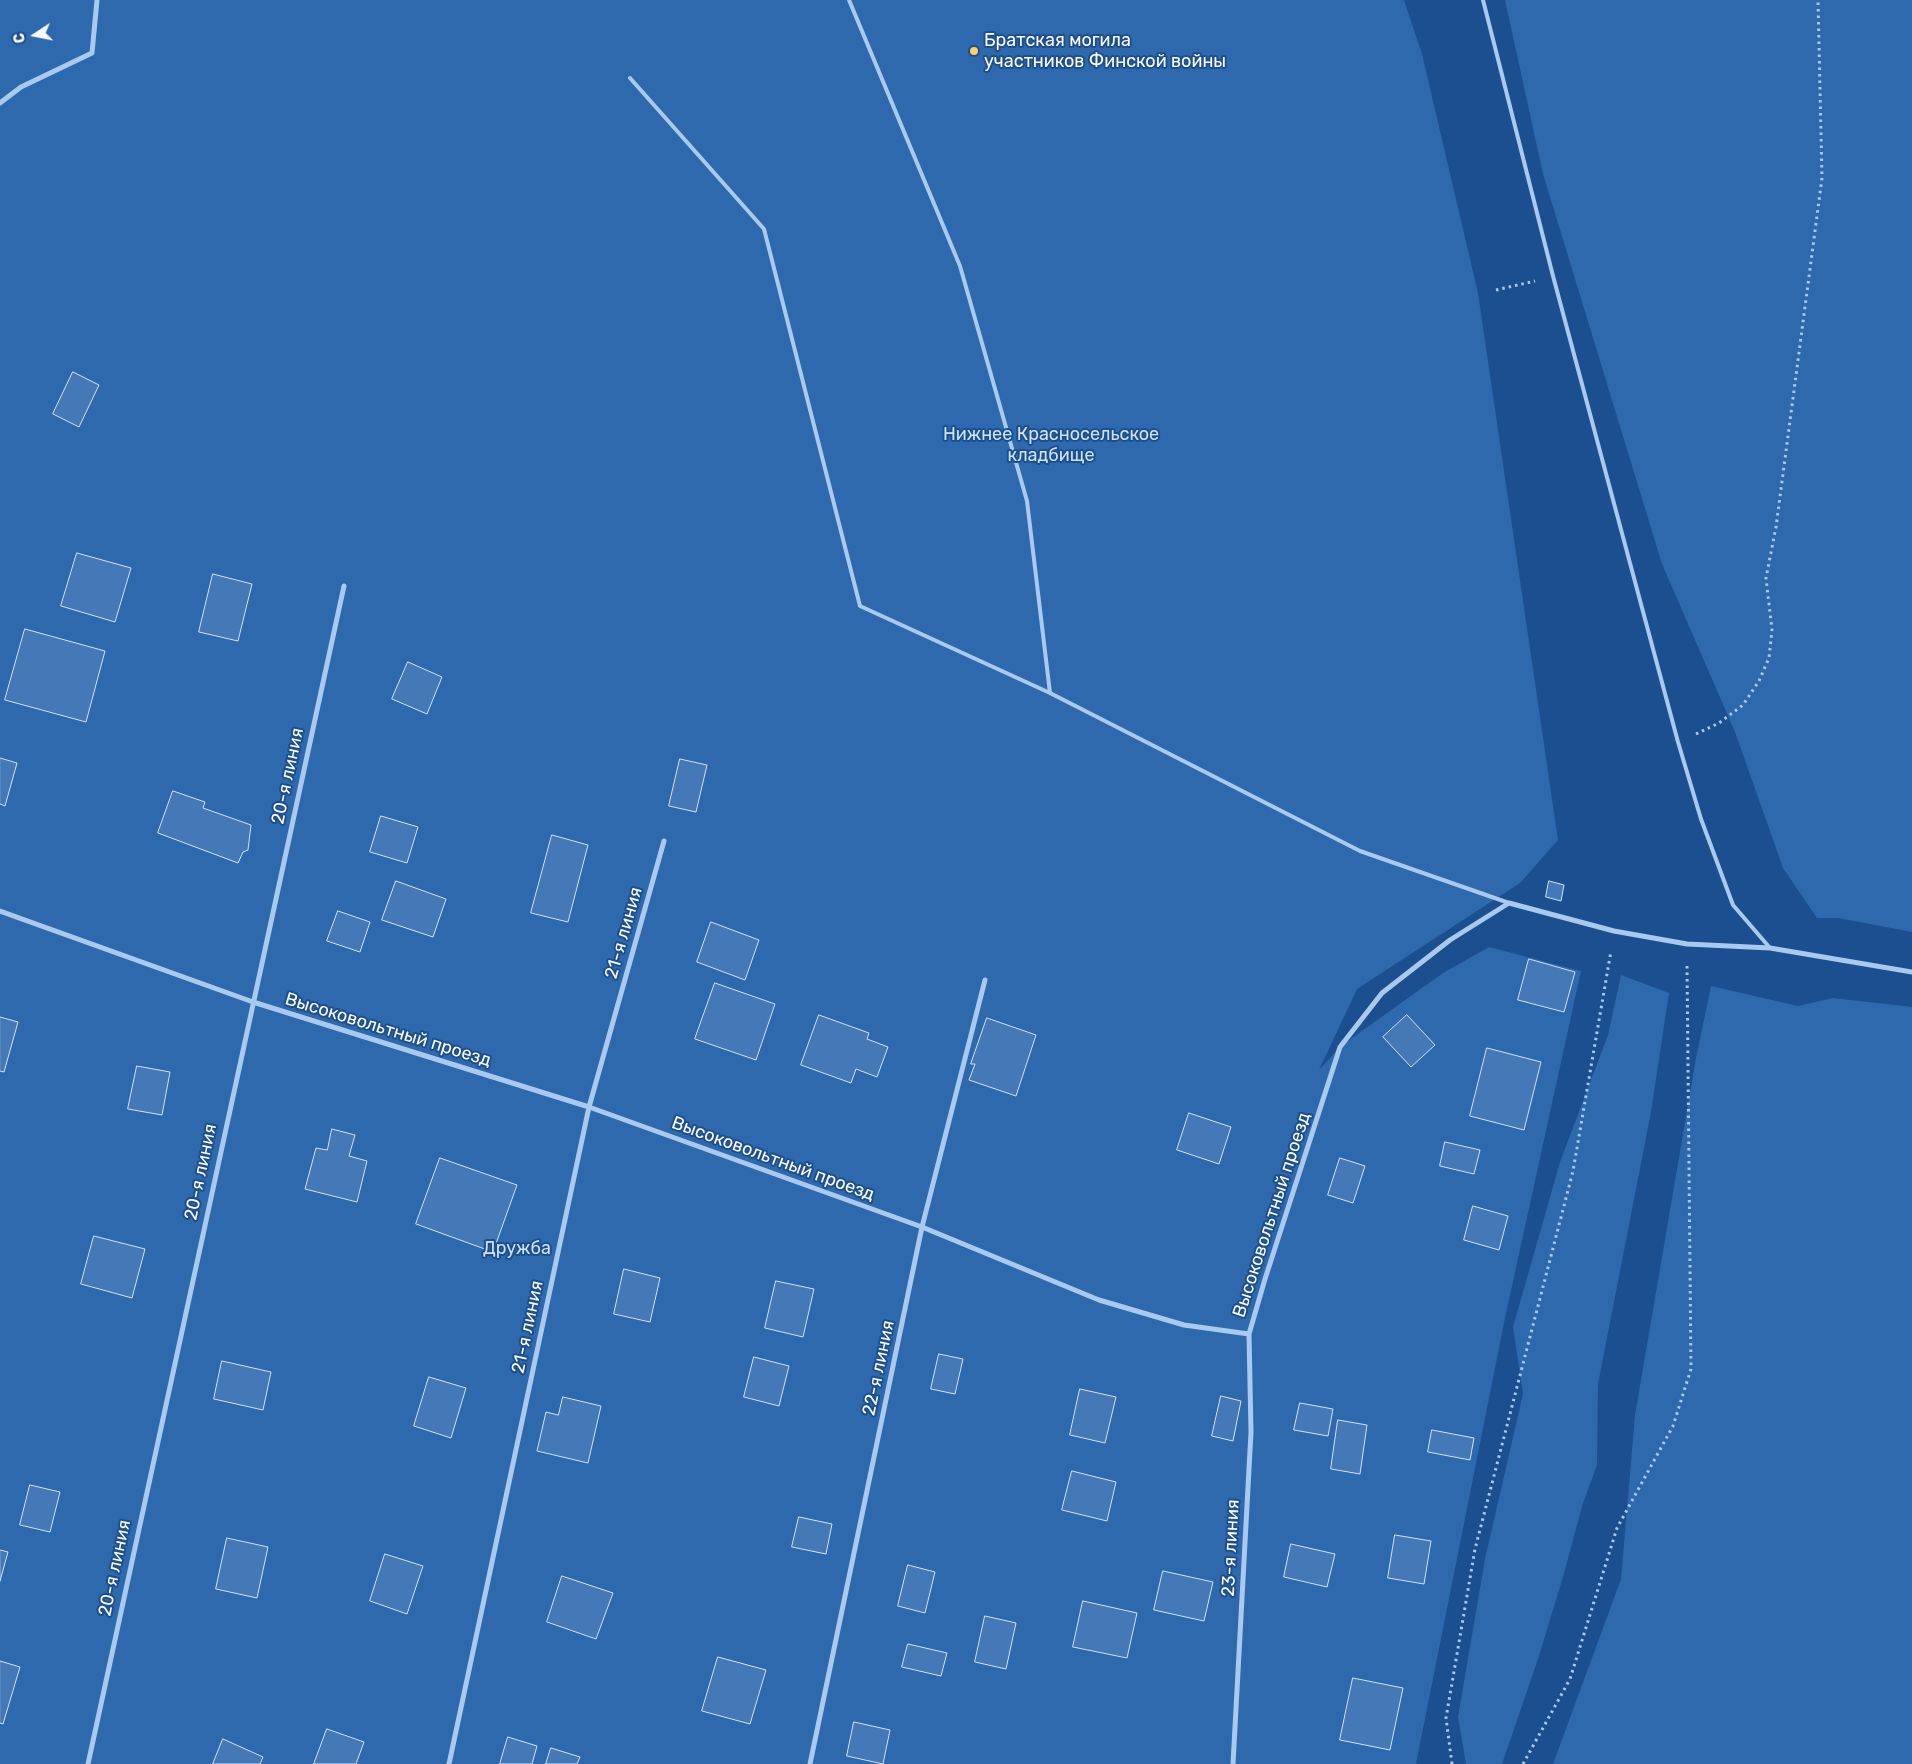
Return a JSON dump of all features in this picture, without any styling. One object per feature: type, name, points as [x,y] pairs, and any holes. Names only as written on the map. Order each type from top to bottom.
[{"type":"street","points":[[0,102],[20,87],[92,53],[97,0]]},
{"type":"street","name":"20-я линия","points":[[88,1764],[344,586]]},
{"type":"street","name":"21-я линия","points":[[449,1764],[589,1107],[664,841]]},
{"type":"street","points":[[1509,903],[1614,931],[1687,944],[1770,948],[1912,972]]},
{"type":"street","name":"Высоковольтный проезд","points":[[0,911],[253,1002],[589,1107],[922,1227],[1099,1300],[1184,1325],[1249,1334],[1340,1047],[1382,993],[1450,940],[1509,903]]},
{"type":"street","name":"22-я линия","points":[[810,1764],[922,1227],[985,980]]},
{"type":"street","name":"23-я линия","points":[[1234,1764],[1251,1432],[1249,1334]]},
{"type":"lane","points":[[848,0],[960,266],[1026,501],[1050,693]]},
{"type":"lane","points":[[1483,0],[1553,276],[1678,742],[1701,819],[1734,905],[1770,948]]},
{"type":"lane","points":[[630,78],[764,229],[860,606],[1050,693],[1360,851],[1509,903]]},
{"type":"path","points":[[1678,742],[1719,723],[1743,705],[1759,681],[1769,658],[1772,630],[1766,578],[1776,527],[1822,178],[1818,0]]},
{"type":"path","points":[[1496,290],[1553,276]]},
{"type":"path","points":[[1452,1764],[1446,1718],[1475,1549],[1573,1171],[1614,931]]},
{"type":"path","points":[[1523,1764],[1570,1679],[1617,1528],[1673,1426],[1691,1369],[1687,944]]},
{"type":"green space","points":[[0,0],[1404,0],[1422,54],[1478,293],[1558,840],[1520,883],[1357,989],[1319,1070],[1340,1047],[1366,1028],[1443,973],[1489,947],[1581,971],[1505,1318],[1416,1764],[0,1764]]},
{"type":"green space","points":[[1505,0],[1912,0],[1912,932],[1838,918],[1817,918],[1783,868],[1735,732],[1662,564],[1543,174]]},
{"type":"green space","points":[[1621,975],[1669,993],[1651,1112],[1598,1384],[1597,1465],[1583,1503],[1538,1659],[1502,1764],[1466,1764],[1458,1717],[1485,1559],[1523,1394],[1513,1327],[1560,1162],[1608,1035]]},
{"type":"green space","points":[[1711,986],[1798,1006],[1833,998],[1912,1007],[1912,1764],[1553,1764],[1621,1579],[1635,1415],[1696,1058]]},
{"type":"building","points":[[73,372],[99,385],[79,427],[53,414]]},
{"type":"building","points":[[77,553],[131,568],[115,622],[61,606]]},
{"type":"building","points":[[213,574],[252,584],[238,641],[199,632]]},
{"type":"building","points":[[25,629],[105,651],[86,722],[5,700]]},
{"type":"building","points":[[408,662],[442,677],[427,714],[392,699]]},
{"type":"building","points":[[0,758],[17,763],[5,806],[0,804]]},
{"type":"building","points":[[680,759],[707,765],[696,812],[669,806]]},
{"type":"building","points":[[173,791],[205,802],[203,808],[251,825],[248,850],[243,852],[238,863],[158,833]]},
{"type":"building","points":[[381,816],[418,827],[407,863],[370,852]]},
{"type":"building","points":[[552,835],[588,845],[568,922],[531,913]]},
{"type":"building","points":[[396,881],[446,899],[433,937],[382,920]]},
{"type":"building","points":[[1549,881],[1564,885],[1561,901],[1546,897]]},
{"type":"building","points":[[338,911],[370,922],[360,952],[327,941]]},
{"type":"building","points":[[711,922],[759,940],[745,980],[697,962]]},
{"type":"building","points":[[1529,959],[1575,972],[1564,1012],[1518,1000]]},
{"type":"building","points":[[715,983],[775,1004],[756,1060],[695,1039]]},
{"type":"building","points":[[819,1015],[869,1033],[867,1039],[888,1047],[877,1077],[856,1069],[851,1083],[801,1065]]},
{"type":"building","points":[[1407,1015],[1435,1045],[1411,1067],[1383,1037]]},
{"type":"building","points":[[0,1017],[18,1022],[4,1072],[0,1071]]},
{"type":"building","points":[[987,1018],[1036,1035],[1016,1096],[969,1080],[975,1064],[971,1064]]},
{"type":"building","points":[[1487,1048],[1541,1062],[1524,1130],[1470,1116]]},
{"type":"building","points":[[137,1066],[170,1072],[162,1115],[128,1109]]},
{"type":"building","points":[[1189,1113],[1231,1127],[1219,1164],[1177,1150]]},
{"type":"building","points":[[332,1129],[355,1135],[349,1156],[367,1161],[357,1202],[305,1189],[316,1148],[327,1150]]},
{"type":"building","points":[[1445,1142],[1480,1150],[1474,1174],[1440,1166]]},
{"type":"building","points":[[440,1158],[517,1185],[493,1252],[416,1224]]},
{"type":"building","points":[[1340,1158],[1365,1166],[1353,1203],[1328,1195]]},
{"type":"building","points":[[1473,1206],[1508,1216],[1499,1250],[1464,1240]]},
{"type":"building","points":[[94,1236],[145,1249],[132,1298],[81,1284]]},
{"type":"building","points":[[624,1269],[660,1278],[650,1322],[614,1314]]},
{"type":"building","points":[[776,1281],[814,1289],[803,1337],[765,1328]]},
{"type":"building","points":[[939,1354],[963,1359],[955,1394],[931,1389]]},
{"type":"building","points":[[754,1357],[789,1366],[779,1406],[744,1397]]},
{"type":"building","points":[[222,1361],[271,1372],[263,1410],[214,1399]]},
{"type":"building","points":[[429,1377],[466,1388],[451,1438],[414,1426]]},
{"type":"building","points":[[1080,1389],[1116,1397],[1105,1443],[1070,1435]]},
{"type":"building","points":[[1221,1396],[1241,1401],[1233,1441],[1212,1436]]},
{"type":"building","points":[[563,1397],[601,1406],[588,1463],[537,1451],[546,1412],[558,1415]]},
{"type":"building","points":[[1300,1403],[1333,1409],[1328,1436],[1294,1430]]},
{"type":"building","points":[[1338,1420],[1367,1425],[1360,1474],[1331,1469]]},
{"type":"building","points":[[1432,1430],[1474,1438],[1470,1460],[1428,1452]]},
{"type":"building","points":[[1072,1471],[1116,1482],[1107,1521],[1062,1510]]},
{"type":"building","points":[[30,1485],[60,1492],[50,1532],[20,1525]]},
{"type":"building","points":[[799,1517],[832,1524],[826,1554],[792,1547]]},
{"type":"building","points":[[1395,1535],[1431,1541],[1424,1584],[1388,1578]]},
{"type":"building","points":[[227,1538],[268,1547],[257,1598],[216,1589]]},
{"type":"building","points":[[1291,1544],[1335,1554],[1327,1587],[1284,1577]]},
{"type":"building","points":[[0,1550],[8,1552],[0,1581]]},
{"type":"building","points":[[385,1554],[423,1566],[407,1614],[370,1601]]},
{"type":"building","points":[[908,1565],[935,1572],[925,1613],[898,1606]]},
{"type":"building","points":[[1163,1571],[1213,1582],[1204,1621],[1154,1610]]},
{"type":"building","points":[[562,1576],[613,1593],[596,1639],[547,1622]]},
{"type":"building","points":[[1083,1601],[1137,1613],[1127,1658],[1073,1647]]},
{"type":"building","points":[[985,1616],[1016,1623],[1006,1669],[975,1662]]},
{"type":"building","points":[[908,1644],[947,1653],[941,1676],[902,1667]]},
{"type":"building","points":[[718,1657],[766,1670],[750,1724],[702,1711]]},
{"type":"building","points":[[0,1661],[20,1667],[3,1724],[0,1723]]},
{"type":"building","points":[[1353,1678],[1403,1688],[1390,1750],[1340,1740]]},
{"type":"building","points":[[854,1722],[890,1730],[883,1764],[847,1756]]},
{"type":"building","points":[[327,1729],[364,1742],[356,1764],[314,1764]]},
{"type":"building","points":[[508,1737],[537,1746],[532,1764],[500,1764]]},
{"type":"building","points":[[223,1739],[263,1757],[260,1764],[213,1764]]},
{"type":"building","points":[[551,1748],[580,1757],[577,1764],[546,1764]]},
{"type":"place","name":"Братская могила участников Финской войны","points":[[974,51]]},
{"type":"park label","name":"Нижнее Красносельское кладбище","points":[[1051,445]]},
{"type":"park label","name":"Дружба","points":[[517,1249]]}]
